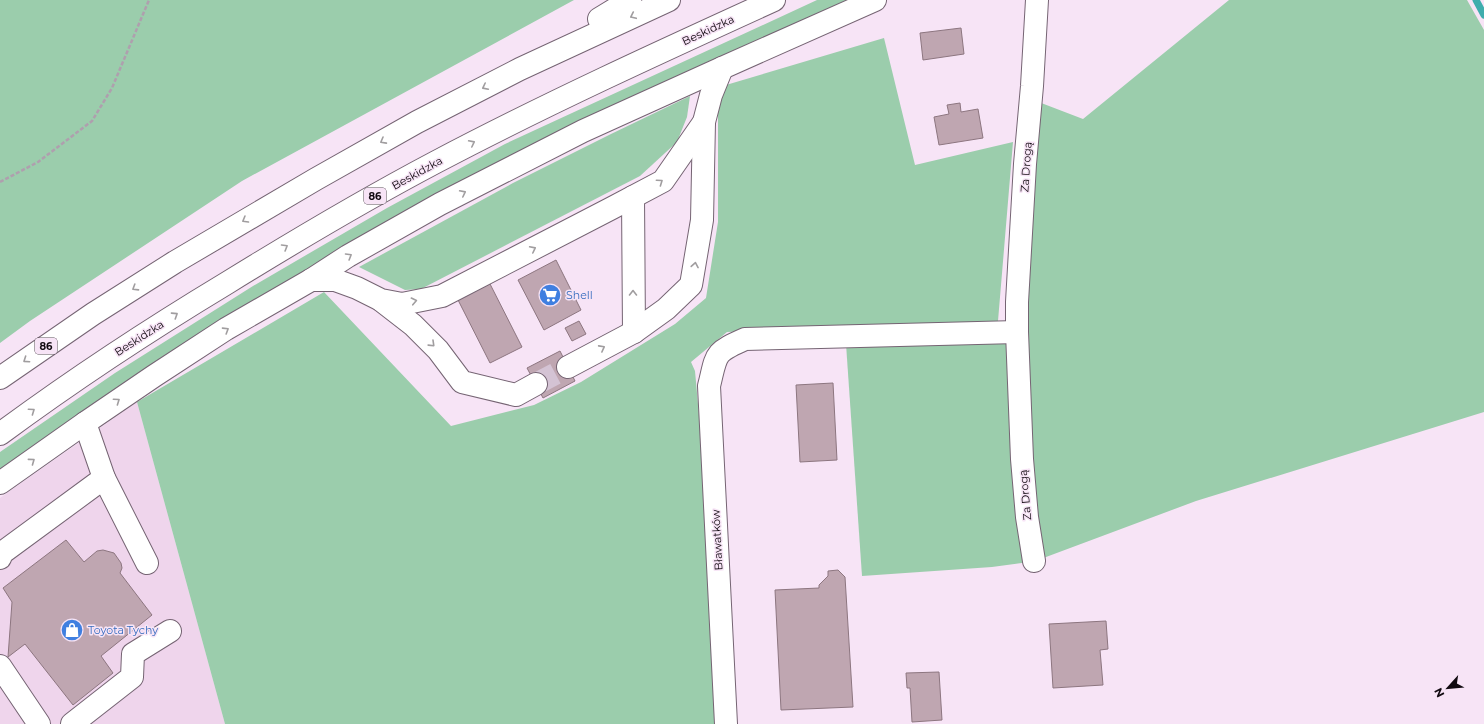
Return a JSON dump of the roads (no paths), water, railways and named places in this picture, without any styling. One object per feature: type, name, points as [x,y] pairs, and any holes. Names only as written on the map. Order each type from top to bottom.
[{"type":"street","points":[[520,69],[630,0]]},
{"type":"street","name":"86","points":[[0,378],[93,314],[235,226],[417,122],[520,69],[669,0]]},
{"type":"street","name":"Beskidzka","points":[[0,434],[32,410],[123,348],[257,264],[343,213],[435,163],[540,109],[774,0]]},
{"type":"street","points":[[0,484],[85,423],[226,329],[348,256],[440,204],[583,132],[875,0]]},
{"type":"street","name":"Za Drogą","points":[[1034,561],[1028,533],[1022,459],[1017,302],[1025,164],[1032,86],[1036,1]]},
{"type":"street","points":[[568,367],[634,332],[666,308],[691,285],[702,220],[704,122],[722,68]]},
{"type":"street","points":[[381,300],[402,304],[442,296],[663,181],[704,122]]},
{"type":"street","points":[[633,197],[634,332]]},
{"type":"street","points":[[310,280],[335,280],[357,288],[381,300],[413,325],[438,350],[462,382],[516,395],[536,384]]},
{"type":"street","name":"Bławatków","points":[[726,724],[709,386],[716,356],[725,348],[745,339],[1017,332]]},
{"type":"street","points":[[85,423],[104,478],[147,563]]},
{"type":"street","points":[[0,558],[2,553],[104,478]]},
{"type":"street","points":[[72,724],[132,677],[133,654],[170,631]]},
{"type":"street","points":[[0,666],[39,724]]},
{"type":"waterway","points":[[1476,0],[1484,15]]},
{"type":"tunnel","points":[[536,384],[568,367]]},
{"type":"place","name":"Shell","points":[[550,295]]},
{"type":"place","name":"Toyota Tychy","points":[[72,630]]}]
